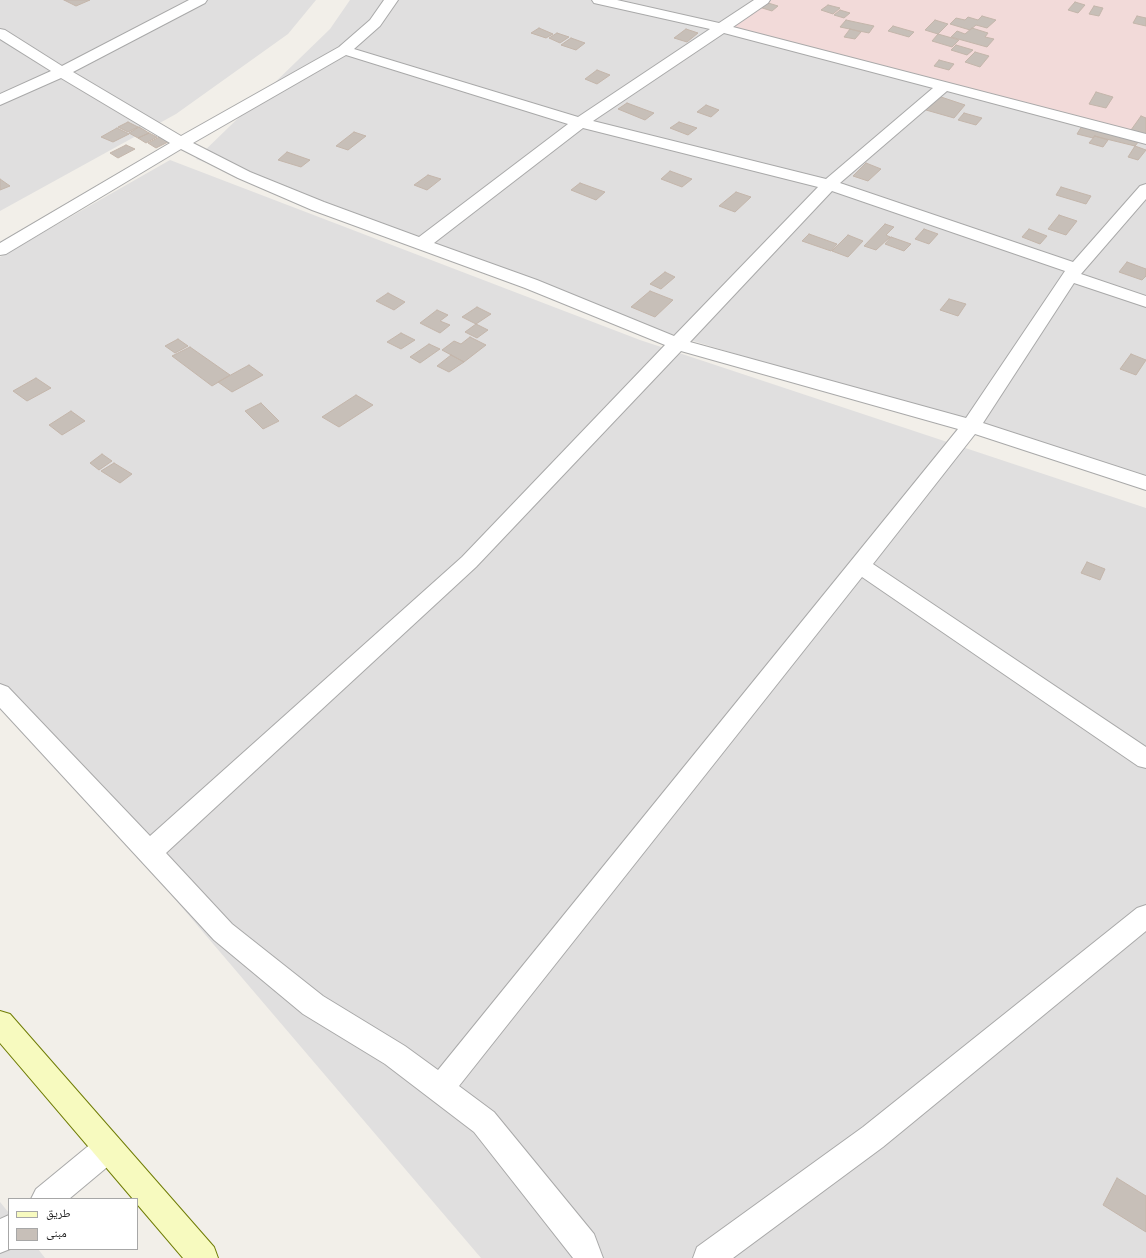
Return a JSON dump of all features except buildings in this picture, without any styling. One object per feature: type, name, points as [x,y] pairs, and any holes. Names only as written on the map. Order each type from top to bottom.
[{"type":"street","points":[[0,100],[62,72],[200,0]]},
{"type":"street","points":[[0,250],[182,142],[344,50],[375,23],[391,0]]},
{"type":"street","points":[[599,0],[722,28],[1146,139]]},
{"type":"street","points":[[421,244],[580,123],[763,0]]},
{"type":"street","points":[[0,33],[62,72],[182,142],[244,175],[303,200],[531,284],[678,344],[971,426],[1146,483]]},
{"type":"street","points":[[344,50],[580,123],[829,185],[1073,272],[1146,302]]},
{"type":"street","points":[[150,852],[469,562],[829,185],[944,86]]},
{"type":"street","points":[[440,1089],[971,426],[1073,272],[1146,189]]},
{"type":"street","points":[[859,565],[1146,759]]},
{"type":"street","points":[[0,693],[150,852],[223,932],[313,1005],[395,1055],[484,1122],[583,1245],[588,1258]]},
{"type":"street","points":[[708,1258],[873,1136],[1146,916]]},
{"type":"street","points":[[0,1023],[203,1258]]},
{"type":"street","points":[[47,1198],[108,1148]]},
{"type":"street","points":[[0,1238],[8,1231]]},
{"type":"shaded area","points":[[0,0],[316,0],[288,34],[176,114],[0,211]]},
{"type":"shaded area","points":[[350,0],[1146,0],[1146,478],[670,334],[196,159],[330,29]]},
{"type":"shaded area","points":[[761,0],[1146,0],[1146,141],[721,29]]},
{"type":"shaded area","points":[[170,160],[640,340],[1146,508],[1146,1258],[481,1258],[0,694],[0,257]]},
{"type":"shaded area","points":[[0,1202],[8,1212],[8,1250],[39,1250],[45,1258],[0,1258]]}]
